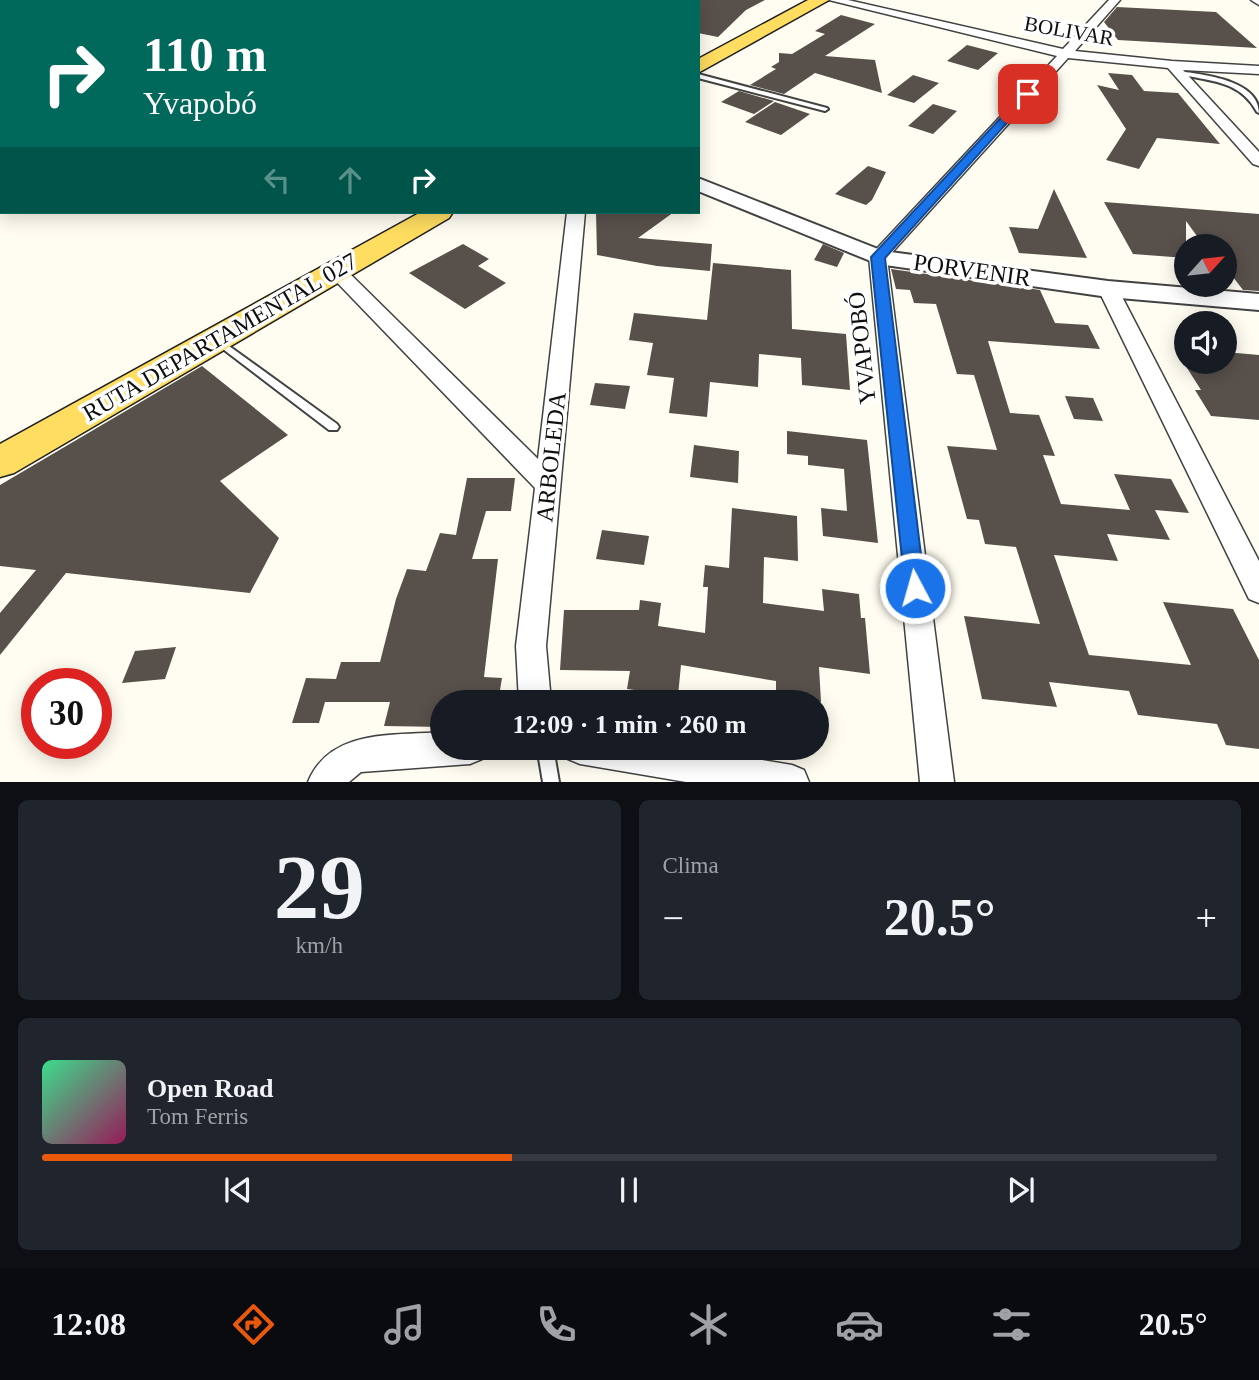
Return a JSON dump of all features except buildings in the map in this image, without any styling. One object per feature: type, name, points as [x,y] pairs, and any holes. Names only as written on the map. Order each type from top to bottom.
[{"type":"main road","points":[[700,66],[821,0]]},
{"type":"main road","name":"RUTA DEPARTAMENTAL 027","points":[[0,462],[436,214]]},
{"type":"street","name":"BOLIVAR","points":[[834,0],[1066,54],[1175,69],[1259,70]]},
{"type":"street","name":"YVAPOBÓ","points":[[937,782],[878,257],[1115,0]]},
{"type":"street","points":[[1175,69],[1259,161]]},
{"type":"street","name":"PORVENIR","points":[[700,185],[878,257],[1108,289],[1259,302]]},
{"type":"street","name":"ARBOLEDA","points":[[533,690],[531,646],[576,214]]},
{"type":"street","points":[[336,271],[548,485]]},
{"type":"street","points":[[1108,289],[1259,590]]},
{"type":"street","points":[[325,782],[345,760],[361,755],[430,750]]},
{"type":"street","points":[[659,760],[792,782]]},
{"type":"lane","points":[[1175,69],[1247,92],[1256,100],[1259,111]]},
{"type":"lane","points":[[700,77],[825,109]]},
{"type":"lane","points":[[215,340],[333,427]]},
{"type":"lane","points":[[547,760],[551,782]]},
{"type":"route","points":[[915,588],[878,257],[1028,94]]}]
